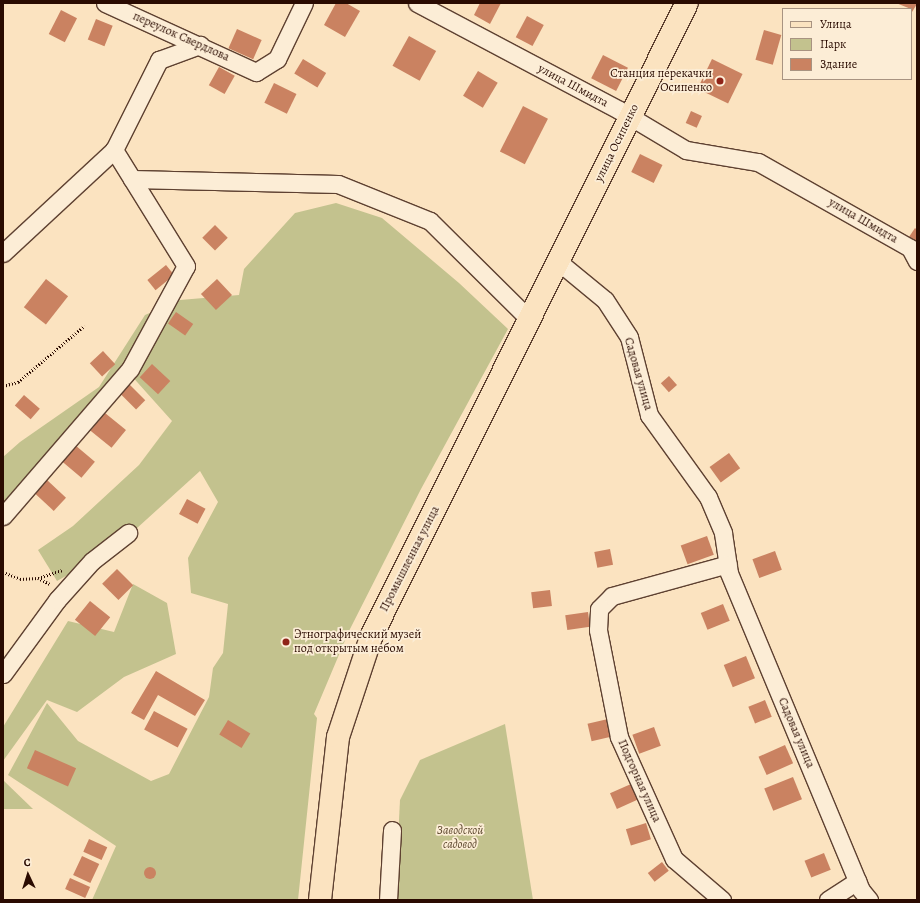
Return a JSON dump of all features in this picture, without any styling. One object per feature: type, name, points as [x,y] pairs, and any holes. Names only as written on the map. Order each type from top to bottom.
[{"type":"main road","name":"улица Осипенко","points":[[560,263],[629,116],[687,3]]},
{"type":"main road","name":"Промышленная улица","points":[[320,900],[338,737],[371,637],[560,263]]},
{"type":"street","name":"переулок Свердлова","points":[[105,3],[200,45],[256,72],[278,59],[304,3]]},
{"type":"street","name":"улица Шмидта","points":[[416,3],[629,116],[686,150],[758,162],[910,248],[917,262]]},
{"type":"street","points":[[3,253],[114,150],[159,60],[200,45]]},
{"type":"street","points":[[3,516],[130,369],[186,266],[114,150]]},
{"type":"street","points":[[132,179],[338,184],[430,221],[530,320]]},
{"type":"street","name":"Садовая улица","points":[[560,263],[605,300],[629,338],[649,414],[708,497],[723,533],[729,573],[857,881],[869,900]]},
{"type":"street","points":[[3,674],[44,618],[92,561],[128,533]]},
{"type":"street","name":"Подгорная улица","points":[[722,900],[674,859],[619,737],[598,630],[599,609],[612,596],[728,564]]},
{"type":"street","points":[[388,900],[392,830]]},
{"type":"street","points":[[828,900],[857,881]]},
{"type":"path","points":[[3,386],[18,382],[84,326]]},
{"type":"path","points":[[3,572],[20,579],[38,578],[52,585]]},
{"type":"green space","points":[[336,203],[382,218],[459,283],[508,329],[421,489],[349,631],[314,714],[317,718],[298,900],[92,900],[116,846],[8,775],[47,703],[78,741],[151,781],[169,774],[209,697],[213,668],[223,653],[228,604],[191,593],[188,558],[218,502],[200,471],[115,548],[57,581],[38,550],[73,526],[139,465],[172,421],[129,373],[3,512],[3,457],[20,442],[99,387],[145,315],[180,300],[239,295],[244,269],[295,213]]},
{"type":"green space","points":[[133,584],[167,603],[176,654],[124,677],[77,712],[47,700],[3,761],[3,727],[68,621],[114,632]]},
{"type":"green space","name":"Заводской садовод","points":[[505,724],[533,900],[395,900],[400,800],[420,760]]},
{"type":"green space","points":[[3,780],[33,809],[3,809]]},
{"type":"building","points":[[336,3],[346,3],[360,11],[345,37],[324,25]]},
{"type":"building","points":[[480,3],[501,3],[490,24],[474,15]]},
{"type":"building","points":[[896,3],[917,3],[912,12],[912,8]]},
{"type":"building","points":[[61,10],[77,18],[65,42],[49,34]]},
{"type":"building","points":[[527,16],[544,25],[533,46],[516,37]]},
{"type":"building","points":[[96,19],[113,26],[104,46],[88,39]]},
{"type":"building","points":[[237,29],[262,40],[253,59],[228,48]]},
{"type":"building","points":[[764,30],[781,35],[773,65],[755,60]]},
{"type":"building","points":[[409,36],[436,51],[420,81],[393,66]]},
{"type":"building","points":[[603,55],[628,68],[616,91],[591,78]]},
{"type":"building","points":[[303,59],[326,73],[317,87],[294,74]]},
{"type":"building","name":"Станция перекачки Осипенко","points":[[712,59],[743,74],[728,104],[698,89]]},
{"type":"building","points":[[219,67],[235,76],[225,94],[209,85]]},
{"type":"building","points":[[478,71],[498,83],[483,108],[463,96]]},
{"type":"building","points":[[274,83],[296,94],[287,114],[264,103]]},
{"type":"building","points":[[523,106],[548,119],[525,164],[500,151]]},
{"type":"building","points":[[691,111],[702,116],[697,128],[686,123]]},
{"type":"building","points":[[640,154],[662,165],[654,183],[631,172]]},
{"type":"building","points":[[215,225],[228,238],[215,250],[202,238]]},
{"type":"building","points":[[915,228],[917,230],[917,243],[909,237]]},
{"type":"building","points":[[166,265],[174,275],[156,290],[147,280]]},
{"type":"building","points":[[46,279],[68,296],[46,325],[24,307]]},
{"type":"building","points":[[217,279],[232,295],[216,310],[201,294]]},
{"type":"building","points":[[176,312],[193,324],[185,336],[168,323]]},
{"type":"building","points":[[103,351],[115,364],[102,376],[90,363]]},
{"type":"building","points":[[152,364],[170,381],[158,394],[140,377]]},
{"type":"building","points":[[669,376],[677,385],[669,392],[661,383]]},
{"type":"building","points":[[129,384],[145,400],[136,409],[120,393]]},
{"type":"building","points":[[24,395],[40,409],[31,419],[15,406]]},
{"type":"building","points":[[105,413],[126,430],[112,448],[91,431]]},
{"type":"building","points":[[75,445],[95,462],[81,478],[62,461]]},
{"type":"building","points":[[729,453],[740,468],[721,482],[710,467]]},
{"type":"building","points":[[47,480],[66,498],[54,511],[35,493]]},
{"type":"building","points":[[187,499],[206,509],[198,524],[179,514]]},
{"type":"building","points":[[707,536],[714,555],[688,564],[681,546]]},
{"type":"building","points":[[610,549],[613,565],[597,568],[594,552]]},
{"type":"building","points":[[775,551],[782,570],[759,578],[752,559]]},
{"type":"building","points":[[117,569],[133,585],[118,600],[102,584]]},
{"type":"building","points":[[550,590],[552,606],[533,608],[531,592]]},
{"type":"building","points":[[90,601],[110,617],[95,636],[75,620]]},
{"type":"building","points":[[723,604],[730,621],[707,630],[701,613]]},
{"type":"building","points":[[588,612],[590,627],[567,630],[565,615]]},
{"type":"building","points":[[746,656],[755,678],[733,687],[724,665]]},
{"type":"building","points":[[156,671],[205,700],[195,716],[158,695],[144,720],[131,713]]},
{"type":"building","points":[[765,700],[772,717],[755,723],[748,707]]},
{"type":"building","points":[[154,711],[188,729],[178,747],[144,730]]},
{"type":"building","points":[[608,719],[612,737],[592,741],[588,724]]},
{"type":"building","points":[[228,720],[250,733],[242,748],[219,735]]},
{"type":"building","points":[[654,727],[661,746],[639,754],[632,735]]},
{"type":"building","points":[[785,745],[793,763],[767,775],[759,757]]},
{"type":"building","points":[[35,750],[76,768],[68,787],[27,768]]},
{"type":"building","points":[[793,777],[802,799],[773,811],[764,789]]},
{"type":"building","points":[[631,784],[638,800],[617,809],[610,793]]},
{"type":"building","points":[[646,823],[651,839],[631,845],[626,829]]},
{"type":"building","points":[[89,839],[107,847],[102,860],[83,852]]},
{"type":"building","points":[[824,853],[831,870],[811,878],[805,861]]},
{"type":"building","points":[[82,856],[99,864],[90,883],[73,875]]},
{"type":"building","points":[[662,862],[669,871],[655,882],[648,873]]},
{"type":"building","points":[[148,867],[152,867],[156,873],[152,879],[148,879],[144,875],[144,871]]},
{"type":"building","points":[[70,878],[90,887],[85,898],[65,889]]},
{"type":"place","name":"Станция перекачки Осипенко","points":[[720,81]]},
{"type":"place","name":"Этнографический музей под открытым небом","points":[[286,642]]}]
